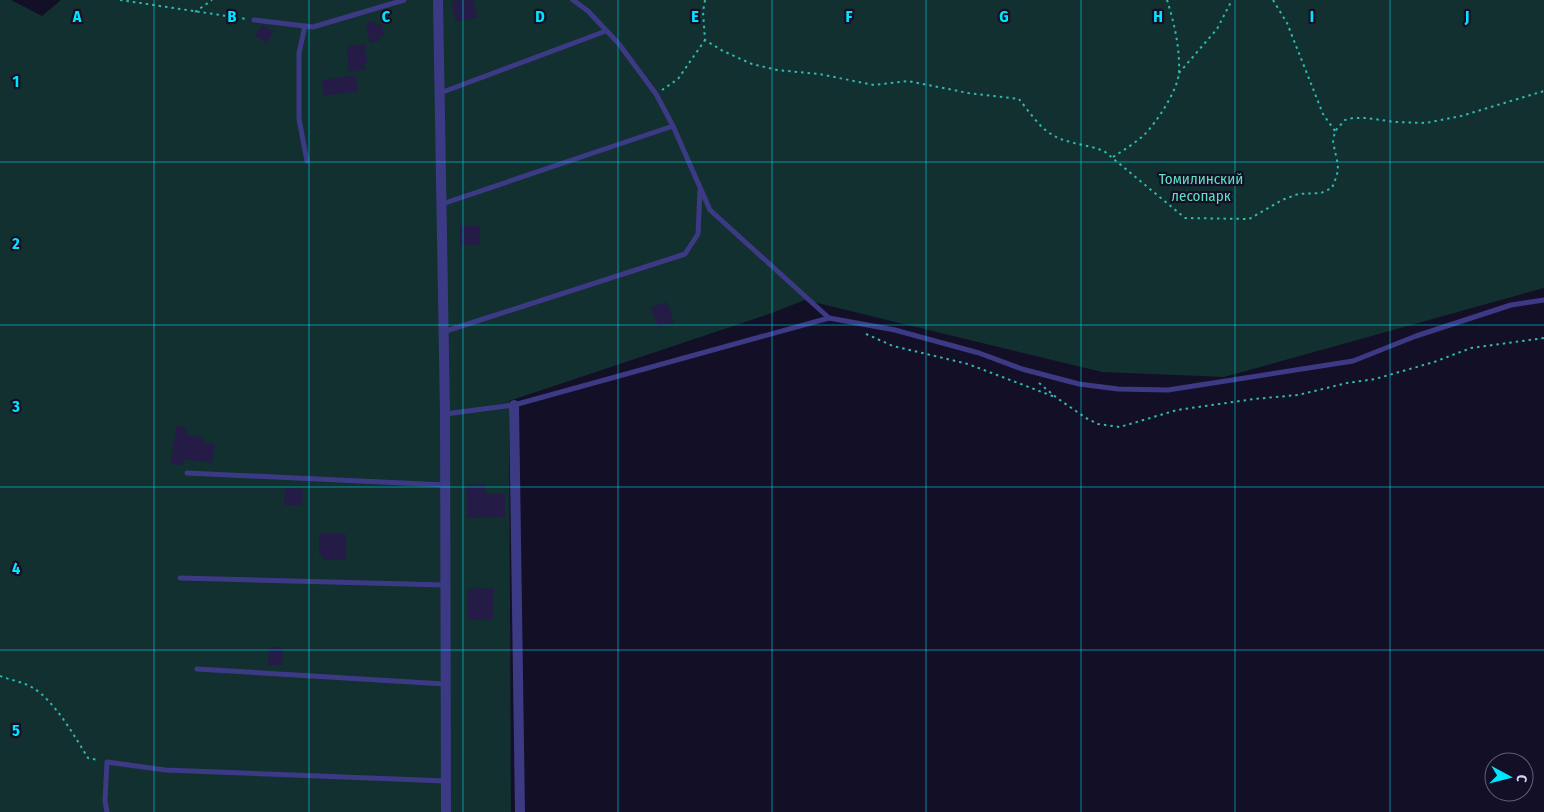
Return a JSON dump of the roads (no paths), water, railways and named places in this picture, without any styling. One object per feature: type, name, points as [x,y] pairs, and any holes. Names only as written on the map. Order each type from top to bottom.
[{"type":"street","points":[[438,0],[445,414],[446,812]]},
{"type":"street","points":[[514,405],[520,812]]},
{"type":"lane","points":[[254,20],[314,27],[404,0]]},
{"type":"lane","points":[[573,0],[620,44],[656,94],[710,210],[830,318]]},
{"type":"lane","points":[[305,26],[299,54],[299,119],[307,161]]},
{"type":"lane","points":[[440,94],[606,30]]},
{"type":"lane","points":[[442,204],[672,126]]},
{"type":"lane","points":[[443,332],[685,254],[698,234],[700,187]]},
{"type":"lane","points":[[445,414],[514,405],[830,318],[895,330],[979,353],[1022,369],[1079,384],[1118,389],[1168,390],[1353,361],[1416,336],[1511,305],[1544,300]]},
{"type":"lane","points":[[187,472],[445,485]]},
{"type":"lane","points":[[180,578],[445,585]]},
{"type":"lane","points":[[197,669],[446,684]]},
{"type":"lane","points":[[107,812],[105,801],[108,762],[165,770],[446,781]]},
{"type":"park label","name":"Томилинский лесопарк","points":[[1201,188]]}]
